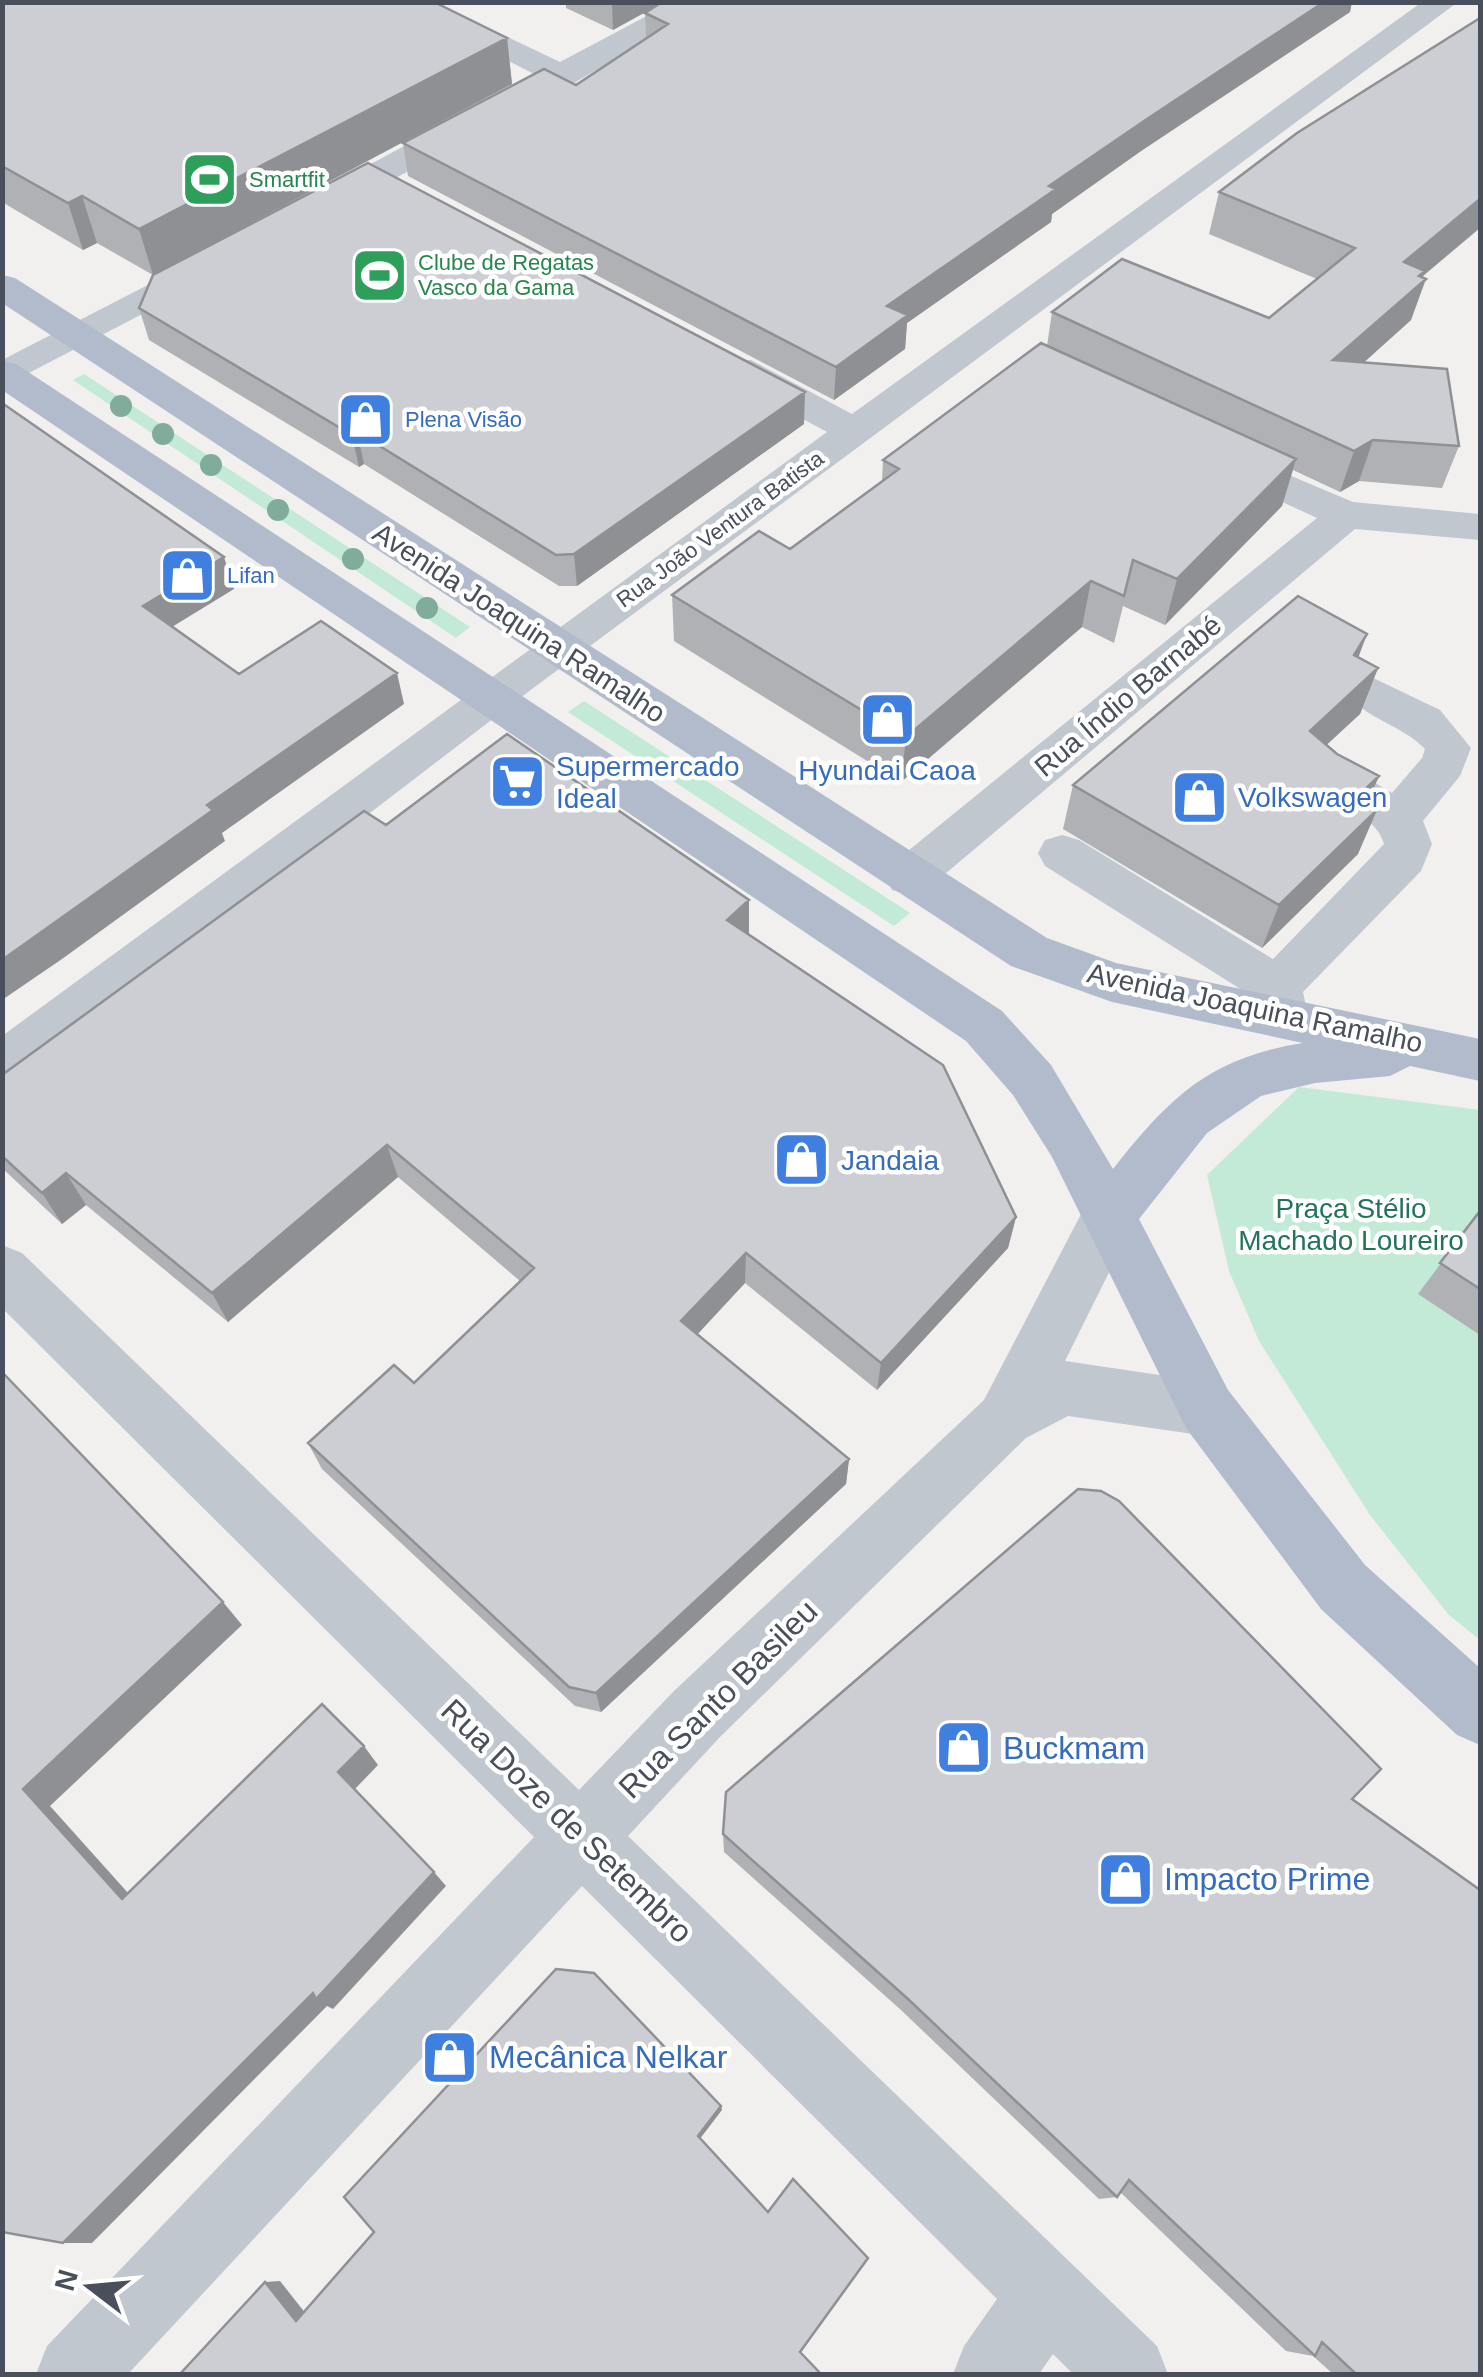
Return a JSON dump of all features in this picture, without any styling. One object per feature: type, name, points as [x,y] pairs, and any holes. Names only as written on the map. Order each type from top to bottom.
[{"type":"main road","name":"Avenida Joaquina Ramalho","points":[[2,286],[80,333],[556,649],[1030,952],[1112,982],[1280,1001],[1464,1055]]},
{"type":"main road","points":[[4,374],[984,1026],[1032,1080],[1111,1212],[1207,1409],[1343,1587],[1480,1712]]},
{"type":"main road","points":[[1111,1212],[1200,1106],[1246,1078],[1302,1064],[1464,1055]]},
{"type":"street","points":[[408,2],[563,76]]},
{"type":"street","points":[[278,228],[697,2]]},
{"type":"street","name":"Rua João Ventura Batista","points":[[2,1064],[853,430],[993,352],[1444,2]]},
{"type":"street","points":[[375,176],[411,196]]},
{"type":"street","points":[[4,374],[243,246]]},
{"type":"street","points":[[700,348],[853,430]]},
{"type":"street","points":[[1187,442],[1346,516],[1480,527]]},
{"type":"street","name":"Rua Índio Barnabé","points":[[910,877],[1346,516]]},
{"type":"street","points":[[1369,692],[1424,721],[1440,734],[1448,748],[1444,764],[1397,819]]},
{"type":"street","points":[[1062,853],[1280,1001],[1411,846],[1408,832],[1397,819],[1326,779]]},
{"type":"street","name":"Rua Santo Basileu","points":[[74,2374],[697,1714],[1005,1418],[1111,1212]]},
{"type":"street","name":"Rua Doze de Setembro","points":[[2,1270],[1128,2374]]},
{"type":"street","points":[[1005,1418],[1063,1388],[1207,1409]]},
{"type":"street","points":[[992,2374],[1047,2294]]},
{"type":"green space","points":[[84,374],[470,627],[456,638],[73,380]]},
{"type":"green space","points":[[584,701],[910,913],[894,926],[568,712]]},
{"type":"green space","name":"Praça Stélio Machado Loureiro","points":[[1299,1087],[1480,1110],[1480,1640],[1448,1614],[1370,1515],[1259,1341],[1229,1271],[1207,1175]]},
{"type":"building","points":[[2,2],[434,2],[507,38],[139,229],[82,196],[68,203],[2,166]]},
{"type":"building","points":[[662,2],[1324,2],[1049,186],[1056,189],[887,306],[908,315],[836,367],[403,143],[544,69],[576,85],[668,24],[645,13]]},
{"type":"building","points":[[1480,18],[1480,199],[1404,262],[1425,271],[1419,276],[1426,279],[1333,360],[1447,369],[1459,446],[1373,440],[1354,451],[1052,312],[1122,259],[1269,318],[1355,248],[1219,192],[1297,133]]},
{"type":"building","points":[[368,163],[805,392],[574,554],[556,555],[357,432],[352,435],[139,308],[153,275]]},
{"type":"building","points":[[1041,343],[1296,459],[1177,579],[1133,560],[1124,596],[1091,581],[906,737],[672,595],[759,531],[790,549],[899,469],[883,460]]},
{"type":"building","points":[[2,403],[224,557],[143,606],[239,674],[321,621],[397,673],[207,805],[213,810],[2,960]]},
{"type":"building","name":"Volkswagen","points":[[1298,596],[1367,634],[1354,655],[1378,668],[1310,731],[1337,754],[1379,776],[1356,798],[1377,810],[1279,905],[1073,785]]},
{"type":"building","points":[[507,734],[749,900],[727,920],[943,1065],[1016,1217],[881,1363],[746,1253],[681,1321],[849,1459],[596,1693],[569,1687],[308,1443],[394,1365],[414,1383],[534,1268],[387,1145],[212,1293],[66,1173],[42,1193],[2,1156],[2,1075],[364,811],[386,825]]},
{"type":"building","points":[[1480,1211],[1480,1289],[1440,1263]]},
{"type":"building","points":[[2,1372],[223,1602],[23,1789],[122,1899],[322,1704],[364,1746],[338,1772],[434,1872],[316,1999],[313,1993],[63,2243],[2,2232]]},
{"type":"building","points":[[1078,1489],[1101,1491],[1119,1501],[1381,1769],[1352,1799],[1480,1890],[1480,2374],[1356,2374],[1322,2342],[1315,2356],[1129,2180],[1117,2197],[908,1999],[723,1834],[726,1792]]},
{"type":"building","points":[[556,1969],[594,1973],[721,2106],[698,2136],[768,2212],[793,2179],[868,2258],[800,2352],[821,2374],[180,2374],[265,2282],[296,2321],[374,2232],[344,2197]]},
{"type":"place","name":"Smartfit","points":[[210,179]]},
{"type":"place","name":"Clube de Regatas Vasco da Gama","points":[[379,275]]},
{"type":"place","name":"Plena Visão","points":[[366,419]]},
{"type":"place","name":"Lifan","points":[[188,575]]},
{"type":"place","name":"Hyundai Caoa","points":[[887,719]]},
{"type":"place","name":"Supermercado Ideal","points":[[517,782]]},
{"type":"place","name":"Volkswagen","points":[[1199,797]]},
{"type":"place","name":"Jandaia","points":[[802,1160]]},
{"type":"place","name":"Buckmam","points":[[964,1748]]},
{"type":"place","name":"Impacto Prime","points":[[1125,1879]]},
{"type":"place","name":"Mecânica Nelkar","points":[[450,2057]]}]
